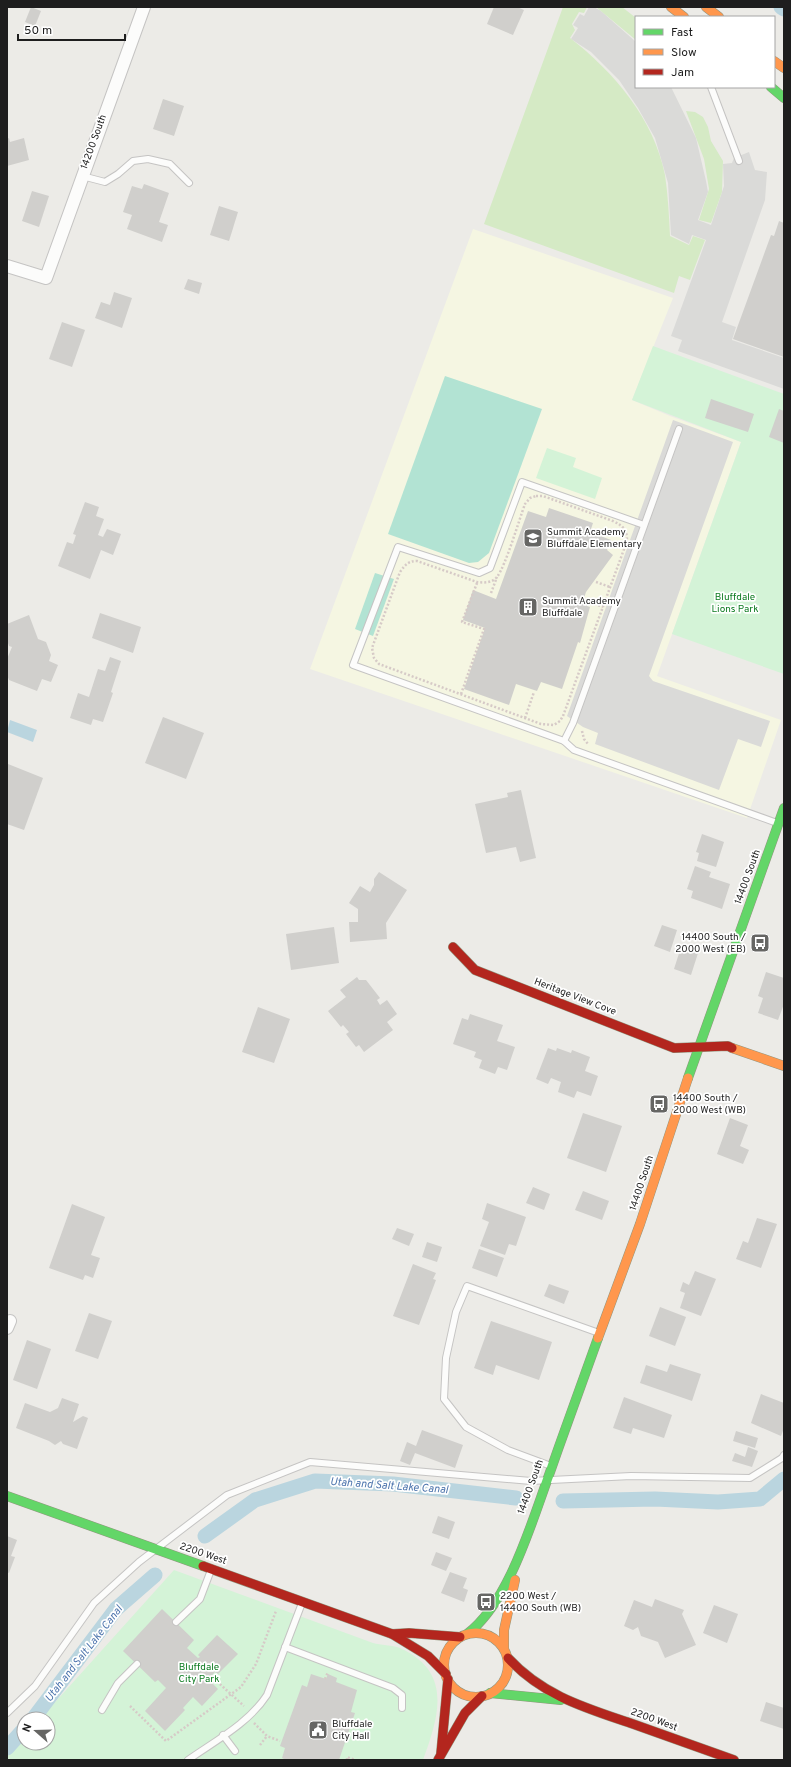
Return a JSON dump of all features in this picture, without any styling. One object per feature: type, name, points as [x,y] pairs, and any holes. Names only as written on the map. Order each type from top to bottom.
[{"type":"main road","points":[[671,7],[683,16]]},
{"type":"main road","points":[[706,7],[718,16]]},
{"type":"main road","points":[[775,62],[784,68]]},
{"type":"main road","points":[[772,88],[784,98]]},
{"type":"main road","name":"14400 South","points":[[504,1648],[504,1630],[514,1582],[516,1564],[545,1480],[640,1224],[699,1046],[784,808]]},
{"type":"main road","name":"Heritage View Cove","points":[[453,947],[475,970],[674,1048],[728,1046],[784,1066]]},
{"type":"main road","name":"2200 West","points":[[7,1496],[212,1568],[392,1634],[428,1656],[447,1677]]},
{"type":"main road","name":"14400 South","points":[[464,1636],[484,1621],[490,1612],[506,1578],[516,1564]]},
{"type":"main road","points":[[478,1633],[488,1635],[497,1640],[504,1648],[508,1658],[508,1668],[505,1678],[500,1686],[486,1695],[465,1713],[440,1757],[447,1677],[444,1664],[446,1654],[450,1645],[464,1636],[478,1633]]},
{"type":"main road","name":"2200 West","points":[[392,1634],[464,1636]]},
{"type":"main road","name":"2200 West","points":[[508,1658],[517,1670],[530,1681],[567,1700],[734,1760]]},
{"type":"main road","points":[[447,1677],[456,1689],[464,1694],[473,1696],[486,1695]]},
{"type":"main road","name":"2200 West","points":[[486,1695],[567,1700]]},
{"type":"street","name":"14200 South","points":[[7,266],[46,278],[144,7]]},
{"type":"lane","points":[[710,88],[739,161]]},
{"type":"lane","points":[[82,176],[105,182],[118,174],[133,161],[148,159],[170,164],[189,183]]},
{"type":"lane","points":[[564,741],[575,716],[679,429]]},
{"type":"lane","points":[[644,525],[522,482],[490,568],[479,573],[398,547],[353,665],[564,741],[574,750],[778,824]]},
{"type":"lane","points":[[551,1466],[508,1450],[466,1427],[444,1399],[446,1358],[456,1312],[467,1286],[600,1334]]},
{"type":"lane","points":[[7,1713],[35,1686],[94,1603],[139,1562],[227,1495],[310,1462],[531,1482],[631,1476],[750,1478],[782,1458],[784,1455]]},
{"type":"lane","points":[[176,1622],[200,1599],[212,1568]]},
{"type":"lane","points":[[188,1760],[250,1716],[259,1707],[267,1695],[302,1602]]},
{"type":"lane","points":[[285,1647],[399,1691],[402,1695],[402,1708]]},
{"type":"lane","points":[[102,1710],[118,1684],[137,1664]]},
{"type":"lane","points":[[223,1735],[235,1750]]},
{"type":"path","points":[[491,593],[525,504],[530,498],[543,496],[613,521],[623,526],[627,533],[627,541],[573,691],[560,721],[547,726],[383,667],[374,658],[372,648],[400,572],[405,565],[412,561],[417,561],[477,582],[485,583],[497,577]]},
{"type":"path","points":[[460,695],[484,629],[462,622],[477,582]]},
{"type":"path","points":[[596,582],[610,587]]},
{"type":"path","points":[[587,601],[603,606]]},
{"type":"path","points":[[524,718],[534,692]]},
{"type":"path","points":[[130,1706],[166,1742],[241,1687],[256,1664],[276,1611]]},
{"type":"path","points":[[211,1676],[244,1706]]},
{"type":"path","points":[[254,1723],[267,1736],[280,1741]]},
{"type":"path","points":[[260,1745],[267,1736]]},
{"type":"path","points":[[347,1760],[348,1757],[356,1760]]},
{"type":"shaded area","points":[[589,7],[594,7],[601,11],[635,41],[635,88],[671,88],[696,138],[706,181],[708,192],[698,220],[711,225],[724,186],[723,164],[732,163],[734,158],[749,152],[755,170],[767,172],[765,200],[722,322],[736,327],[732,340],[784,358],[784,389],[678,351],[682,340],[671,336],[706,240],[692,235],[689,244],[671,235],[668,183],[655,138],[638,108],[619,80],[591,52],[571,39],[578,28],[573,25],[580,14],[584,16]]},
{"type":"shaded area","name":"Summit Academy Bluffdale Elementary","points":[[473,229],[673,298],[632,400],[670,416],[741,442],[657,676],[781,720],[747,818],[310,669]]},
{"type":"shaded area","points":[[673,420],[733,442],[649,676],[653,681],[770,721],[761,747],[738,739],[719,790],[595,744],[598,733],[583,727],[567,716]]},
{"type":"green space","points":[[563,7],[587,7],[584,13],[579,12],[572,24],[575,30],[570,38],[602,66],[630,98],[652,135],[660,154],[665,175],[670,236],[689,245],[693,236],[705,240],[690,280],[679,276],[674,293],[484,224]]},
{"type":"green space","points":[[596,7],[622,7],[635,17],[635,39]]},
{"type":"green space","points":[[686,111],[695,112],[703,117],[708,127],[711,141],[723,161],[722,192],[711,223],[699,220],[709,189],[704,159]]},
{"type":"green space","name":"Bluffdale Lions Park","points":[[653,346],[784,394],[784,674],[672,634],[741,442],[632,400]]},
{"type":"green space","points":[[445,376],[542,409],[489,553],[478,562],[469,563],[388,534]]},
{"type":"green space","points":[[547,448],[576,458],[573,467],[602,478],[595,499],[536,478]]},
{"type":"green space","points":[[375,573],[394,579],[373,636],[355,629]]},
{"type":"green space","name":"Bluffdale City Park","points":[[174,1570],[373,1643],[400,1648],[417,1658],[428,1669],[435,1682],[437,1696],[437,1712],[434,1727],[423,1760],[7,1760],[7,1756],[16,1746],[16,1751],[56,1751],[56,1711],[47,1711]]},
{"type":"water","points":[[10,720],[37,730],[33,742],[7,732]]},
{"type":"building","points":[[31,7],[41,11],[35,26],[25,22]]},
{"type":"building","points":[[494,7],[517,7],[524,10],[513,35],[487,24]]},
{"type":"building","points":[[163,99],[184,106],[174,136],[153,129]]},
{"type":"building","points":[[9,138],[10,142],[24,138],[29,160],[7,166],[7,139]]},
{"type":"building","points":[[144,184],[169,193],[159,222],[168,225],[162,242],[127,229],[132,215],[123,212],[132,186],[142,189]]},
{"type":"building","points":[[32,191],[49,196],[39,227],[22,221]]},
{"type":"building","points":[[219,206],[238,212],[229,241],[210,235]]},
{"type":"building","points":[[779,221],[784,223],[784,357],[733,339],[771,235],[774,236]]},
{"type":"building","points":[[188,279],[202,283],[199,294],[184,289]]},
{"type":"building","points":[[114,292],[132,298],[122,328],[95,318],[101,302],[110,305]]},
{"type":"building","points":[[62,322],[85,330],[72,367],[49,359]]},
{"type":"building","points":[[711,399],[754,414],[748,432],[705,418]]},
{"type":"building","points":[[779,409],[784,411],[784,443],[769,437]]},
{"type":"building","points":[[85,502],[99,507],[96,516],[104,519],[98,535],[103,537],[107,529],[121,534],[113,555],[101,550],[90,579],[58,566],[67,542],[73,544],[76,535],[73,534]]},
{"type":"building","name":"Summit Academy Bluffdale","points":[[549,508],[593,523],[590,532],[611,540],[607,550],[613,555],[586,592],[583,601],[590,607],[580,643],[578,642],[562,689],[541,682],[537,691],[516,684],[509,705],[464,689],[485,628],[463,620],[473,590],[496,599],[528,511],[546,517]]},
{"type":"building","points":[[100,613],[141,627],[133,653],[92,638]]},
{"type":"building","points":[[29,615],[38,639],[46,642],[51,655],[49,661],[58,665],[51,682],[42,679],[37,691],[9,680],[7,675],[7,659],[12,647],[9,646],[7,640],[7,624]]},
{"type":"building","points":[[110,657],[121,661],[111,692],[113,693],[103,722],[93,719],[91,725],[70,718],[78,693],[89,697],[98,669],[105,671]]},
{"type":"building","points":[[163,717],[204,733],[186,779],[145,763]]},
{"type":"building","points":[[8,764],[43,778],[24,830],[7,824]]},
{"type":"building","points":[[521,790],[536,858],[520,862],[516,847],[486,853],[475,804],[508,797],[507,793]]},
{"type":"building","points":[[702,834],[724,842],[716,867],[697,861],[699,853],[696,852]]},
{"type":"building","points":[[695,866],[711,872],[709,877],[730,884],[722,909],[691,898],[693,891],[687,889]]},
{"type":"building","points":[[379,872],[407,890],[386,923],[387,939],[350,942],[349,922],[358,922],[358,909],[349,903],[360,886],[370,892],[374,885],[374,879]]},
{"type":"building","points":[[662,925],[677,930],[670,952],[654,946]]},
{"type":"building","points":[[334,927],[339,963],[291,970],[286,934]]},
{"type":"building","points":[[682,944],[699,950],[691,975],[674,969]]},
{"type":"building","points":[[766,972],[784,978],[784,1004],[778,1020],[758,1013],[763,998],[758,996]]},
{"type":"building","points":[[357,977],[359,980],[366,980],[380,998],[377,1000],[380,1005],[387,1000],[397,1014],[387,1022],[393,1030],[364,1052],[359,1045],[356,1047],[346,1034],[349,1032],[343,1025],[341,1027],[328,1011],[346,997],[340,990]]},
{"type":"building","points":[[258,1007],[290,1019],[274,1063],[242,1052]]},
{"type":"building","points":[[470,1014],[503,1025],[497,1041],[515,1047],[507,1070],[498,1067],[495,1074],[479,1068],[482,1060],[474,1057],[476,1052],[453,1044],[462,1018],[468,1020]]},
{"type":"building","points":[[548,1048],[556,1051],[557,1048],[571,1053],[572,1050],[590,1057],[585,1071],[598,1076],[591,1096],[577,1091],[574,1098],[558,1092],[561,1082],[551,1078],[548,1084],[536,1079]]},
{"type":"building","points":[[583,1113],[622,1126],[606,1172],[567,1158]]},
{"type":"building","points":[[730,1118],[748,1125],[740,1146],[749,1150],[743,1164],[717,1154]]},
{"type":"building","points":[[533,1187],[550,1194],[544,1210],[526,1203]]},
{"type":"building","points":[[583,1191],[609,1201],[602,1220],[575,1210]]},
{"type":"building","points":[[487,1203],[526,1217],[516,1246],[509,1244],[505,1255],[480,1246],[489,1222],[482,1219]]},
{"type":"building","points":[[72,1204],[105,1217],[91,1255],[100,1258],[93,1278],[85,1275],[83,1280],[49,1268]]},
{"type":"building","points":[[757,1218],[777,1224],[761,1268],[736,1259],[743,1241],[748,1243]]},
{"type":"building","points":[[397,1228],[414,1234],[409,1246],[392,1239]]},
{"type":"building","points":[[427,1242],[442,1247],[437,1262],[422,1257]]},
{"type":"building","points":[[479,1249],[504,1258],[497,1277],[472,1268]]},
{"type":"building","points":[[413,1264],[436,1273],[433,1279],[436,1280],[419,1325],[393,1316]]},
{"type":"building","points":[[695,1271],[716,1279],[701,1316],[680,1308],[685,1293],[680,1291],[683,1282],[689,1285]]},
{"type":"building","points":[[549,1284],[569,1291],[564,1304],[544,1296]]},
{"type":"building","points":[[660,1307],[686,1317],[675,1346],[649,1336]]},
{"type":"building","points":[[89,1313],[112,1321],[98,1359],[75,1351]]},
{"type":"building","points":[[491,1321],[552,1342],[539,1380],[496,1365],[493,1375],[474,1368]]},
{"type":"building","points":[[27,1340],[51,1349],[37,1389],[13,1380]]},
{"type":"building","points":[[670,1364],[701,1374],[692,1401],[640,1383],[646,1365],[667,1372]]},
{"type":"building","points":[[761,1394],[784,1403],[784,1428],[781,1436],[751,1423]]},
{"type":"building","points":[[624,1397],[672,1415],[664,1438],[633,1428],[631,1434],[613,1428]]},
{"type":"building","points":[[62,1398],[79,1404],[73,1422],[83,1416],[88,1418],[77,1449],[63,1444],[61,1441],[55,1445],[49,1441],[16,1428],[25,1403],[50,1412],[58,1408]]},
{"type":"building","points":[[422,1430],[463,1445],[455,1468],[415,1453],[410,1465],[400,1461],[407,1442],[416,1446]]},
{"type":"building","points":[[736,1431],[758,1438],[755,1448],[733,1441]]},
{"type":"building","points":[[748,1447],[758,1451],[752,1467],[732,1461],[735,1453],[745,1457]]},
{"type":"building","points":[[438,1516],[455,1522],[449,1539],[432,1533]]},
{"type":"building","points":[[7,1536],[17,1540],[11,1556],[15,1557],[9,1573],[7,1572]]},
{"type":"building","points":[[436,1552],[452,1558],[446,1571],[431,1565]]},
{"type":"building","points":[[450,1572],[467,1578],[463,1588],[468,1590],[464,1602],[441,1593]]},
{"type":"building","points":[[655,1599],[684,1610],[682,1614],[696,1645],[665,1658],[658,1642],[641,1636],[638,1627],[633,1630],[624,1626],[634,1600],[652,1607]]},
{"type":"building","points":[[714,1605],[738,1614],[727,1643],[703,1633]]},
{"type":"building","points":[[162,1609],[194,1640],[187,1648],[198,1658],[200,1657],[198,1655],[217,1635],[238,1654],[218,1674],[215,1672],[208,1679],[218,1689],[202,1706],[193,1697],[183,1708],[185,1710],[165,1731],[145,1711],[166,1688],[158,1680],[155,1682],[123,1651]]},
{"type":"building","name":"Bluffdale City Hall","points":[[311,1674],[326,1679],[328,1674],[337,1678],[336,1682],[357,1690],[351,1712],[355,1713],[339,1760],[286,1760],[282,1758],[285,1748],[280,1746],[302,1685],[307,1687]]},
{"type":"building","points":[[766,1702],[784,1708],[784,1729],[760,1721]]},
{"type":"waterway","name":"Utah and Salt Lake Canal","points":[[563,1501],[655,1499],[718,1502],[760,1499],[784,1479]]},
{"type":"waterway","name":"Utah and Salt Lake Canal","points":[[205,1536],[255,1500],[315,1481],[393,1484],[516,1498]]},
{"type":"waterway","name":"Utah and Salt Lake Canal","points":[[39,1711],[116,1609],[155,1575]]},
{"type":"waterway","name":"Utah and Salt Lake Canal","points":[[7,1748],[16,1738]]},
{"type":"traffic: fast","points":[[772,88],[784,98]]},
{"type":"traffic: fast","points":[[688,1078],[784,808]]},
{"type":"traffic: fast","points":[[467,1634],[482,1620],[495,1603],[507,1583],[517,1561],[598,1338]]},
{"type":"traffic: fast","points":[[7,1496],[203,1566]]},
{"type":"traffic: fast","points":[[490,1693],[561,1700]]},
{"type":"traffic: slow","points":[[671,7],[683,16]]},
{"type":"traffic: slow","points":[[706,7],[718,16]]},
{"type":"traffic: slow","points":[[775,62],[784,68]]},
{"type":"traffic: slow","points":[[732,1048],[784,1066]]},
{"type":"traffic: slow","points":[[598,1338],[640,1224],[688,1078]]},
{"type":"traffic: slow","points":[[504,1648],[504,1630],[515,1580]]},
{"type":"traffic: slow","points":[[476,1633],[494,1639],[502,1647],[508,1665],[502,1683],[494,1691],[476,1697],[458,1691],[450,1683],[444,1665],[450,1647],[458,1639],[476,1633]]},
{"type":"traffic: jam","points":[[453,947],[475,970],[674,1048],[728,1046],[732,1048]]},
{"type":"traffic: jam","points":[[203,1566],[392,1634],[428,1656],[446,1674]]},
{"type":"traffic: jam","points":[[392,1634],[409,1633],[460,1637]]},
{"type":"traffic: jam","points":[[508,1658],[521,1671],[536,1682],[566,1699],[734,1760]]},
{"type":"traffic: jam","points":[[441,1753],[448,1679]]},
{"type":"traffic: jam","points":[[438,1760],[465,1713],[482,1696]]},
{"type":"place","name":"Summit Academy Bluffdale Elementary","points":[[533,538]]},
{"type":"place","name":"Summit Academy Bluffdale","points":[[528,607]]},
{"type":"place","name":"14400 South / 2000 West (EB)","points":[[760,943]]},
{"type":"place","name":"14400 South / 2000 West (WB)","points":[[659,1104]]},
{"type":"place","name":"2200 West / 14400 South (WB)","points":[[486,1602]]},
{"type":"place","name":"Bluffdale City Hall","points":[[318,1730]]}]
